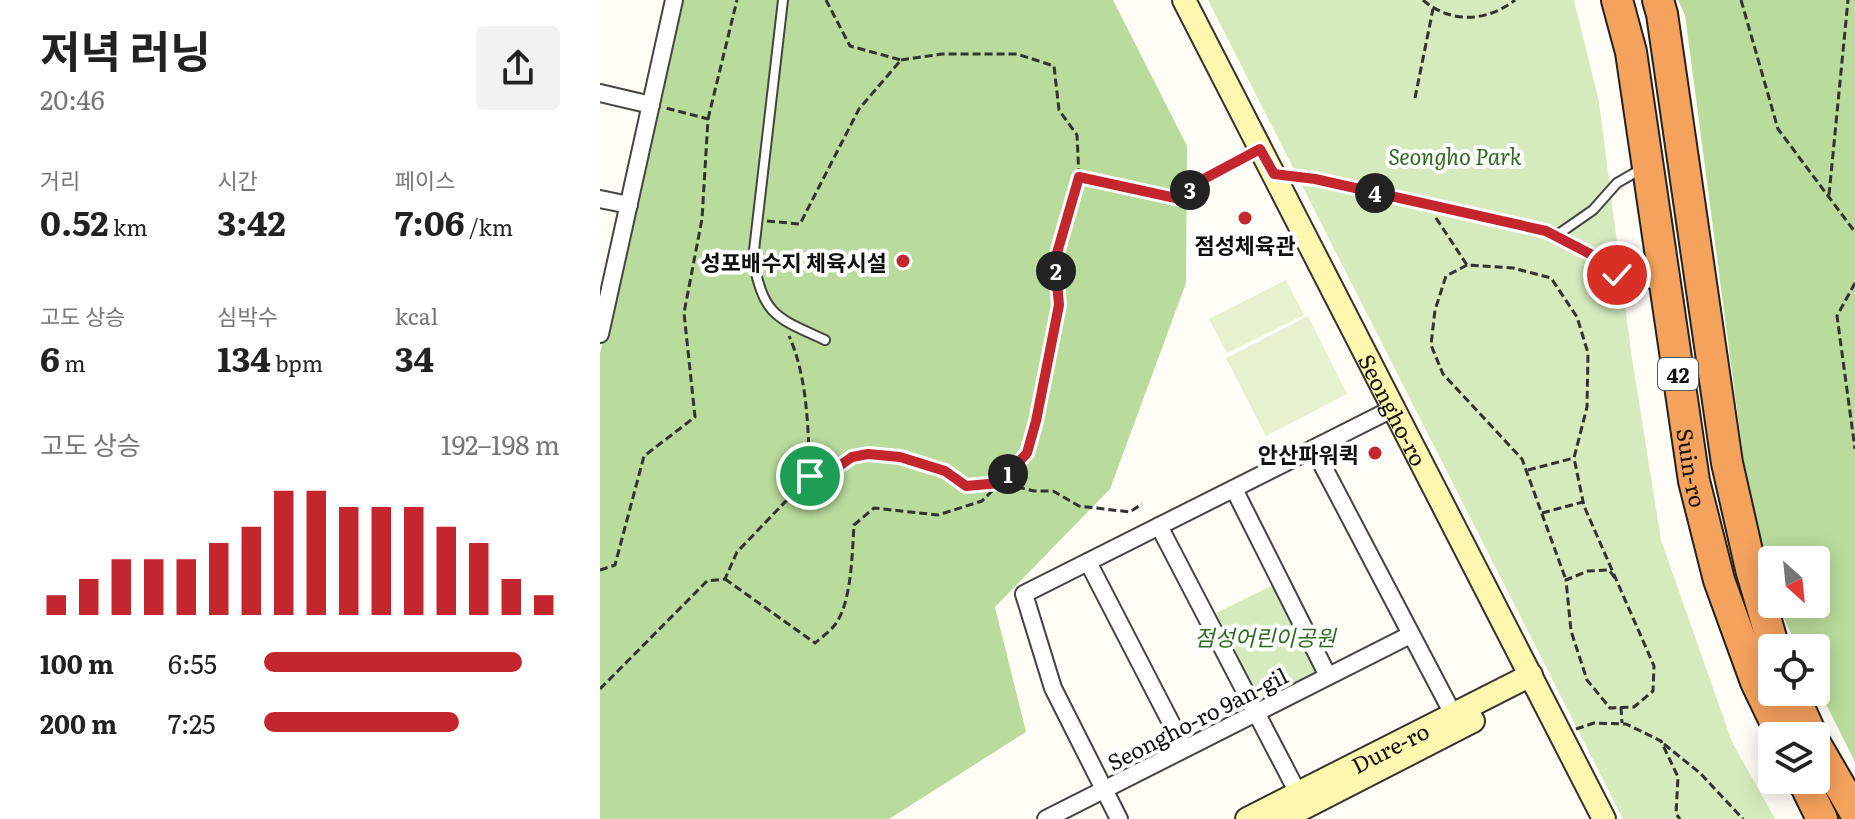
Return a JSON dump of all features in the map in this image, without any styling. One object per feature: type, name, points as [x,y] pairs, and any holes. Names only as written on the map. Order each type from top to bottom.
[{"type":"highway","name":"Suin-ro","points":[[1617,0],[1631,52],[1694,481],[1719,580],[1756,682],[1775,722]]},
{"type":"highway","name":"Suin-ro","points":[[1658,0],[1727,463],[1751,569],[1770,634]]},
{"type":"highway","points":[[1830,769],[1855,812]]},
{"type":"highway","points":[[1810,794],[1822,819]]},
{"type":"street","points":[[600,334],[674,0]]},
{"type":"street","name":"Seongho-ro","points":[[1184,0],[1604,819]]},
{"type":"street","points":[[600,93],[651,105]]},
{"type":"street","points":[[600,199],[629,205]]},
{"type":"street","points":[[1119,819],[1053,688],[1024,594],[1394,408]]},
{"type":"street","points":[[1314,449],[1453,714]]},
{"type":"street","points":[[1234,489],[1328,676]]},
{"type":"street","points":[[1159,526],[1298,793]]},
{"type":"street","points":[[1088,562],[1184,748]]},
{"type":"street","name":"Seongho-ro 9an-gil","points":[[1046,819],[1410,635]]},
{"type":"street","name":"Dure-ro","points":[[1247,819],[1453,714],[1534,681]]},
{"type":"street","name":"Dure-ro","points":[[1282,819],[1534,681]]},
{"type":"lane","points":[[783,0],[753,259],[772,313],[825,340]]},
{"type":"lane","points":[[1557,235],[1593,210],[1617,183],[1647,165]]},
{"type":"lane","points":[[1274,174],[1315,179],[1557,235],[1596,257],[1617,275],[1664,287]]},
{"type":"path","points":[[600,570],[615,565],[644,456],[695,417],[684,313],[702,219],[708,119],[737,0]]},
{"type":"path","points":[[600,689],[707,581],[725,579],[815,643],[834,626],[843,609],[852,563],[854,525],[874,508],[938,515],[982,501],[1027,453],[1059,305],[1055,260],[1079,177],[1077,135],[1059,110],[1054,66],[1017,54],[942,54],[901,60],[850,46],[826,0]]},
{"type":"path","points":[[1423,0],[1433,9],[1456,17],[1480,17],[1503,10],[1515,0]]},
{"type":"path","points":[[1741,0],[1778,129],[1855,232]]},
{"type":"path","points":[[1829,197],[1848,0]]},
{"type":"path","points":[[1415,98],[1433,9]]},
{"type":"path","points":[[758,220],[800,224],[859,109],[901,60]]},
{"type":"path","points":[[651,105],[708,119]]},
{"type":"path","points":[[1079,177],[1180,199],[1200,181],[1260,149]]},
{"type":"path","points":[[1427,205],[1467,265]]},
{"type":"path","points":[[1467,265],[1513,268],[1551,278],[1577,317],[1588,353],[1587,407],[1574,458],[1583,502],[1654,666],[1653,691],[1634,707],[1610,708],[1587,680],[1571,631],[1566,580],[1522,459],[1443,374],[1431,345],[1435,310],[1446,276],[1467,265]]},
{"type":"path","points":[[1855,283],[1837,316],[1855,449]]},
{"type":"path","points":[[782,320],[796,351],[808,417],[810,476]]},
{"type":"path","points":[[725,579],[737,552],[810,476],[838,467],[852,457],[868,454],[900,457],[945,471],[966,486],[1000,483],[1034,491],[1053,491],[1079,506],[1130,512],[1142,504]]},
{"type":"path","points":[[1526,471],[1574,458]]},
{"type":"path","points":[[1542,513],[1583,502]]},
{"type":"path","points":[[1566,580],[1588,571],[1609,570],[1615,578]]},
{"type":"path","points":[[1621,707],[1622,724]]},
{"type":"path","points":[[1561,734],[1594,723],[1622,724],[1661,741],[1700,773],[1743,819]]},
{"type":"path","points":[[1661,741],[1678,777],[1676,814],[1680,819]]},
{"type":"green space","points":[[681,0],[1113,0],[1187,146],[1186,283],[1110,489],[995,607],[1026,732],[889,819],[600,819],[600,353]]},
{"type":"green space","name":"Seongho Park","points":[[1208,0],[1574,0],[1599,102],[1631,352],[1661,540],[1732,742],[1758,789],[1758,794],[1761,794],[1775,819],[1623,819]]},
{"type":"green space","points":[[1678,0],[1855,0],[1855,762],[1827,706],[1830,706],[1830,634],[1791,634],[1784,618],[1830,618],[1830,546],[1761,546],[1750,508],[1685,15]]},
{"type":"green space","points":[[1286,280],[1304,315],[1227,353],[1209,319]]},
{"type":"green space","points":[[1308,316],[1347,394],[1266,436],[1226,358]]},
{"type":"green space","name":"점성어린이공원","points":[[1277,583],[1318,666],[1315,676],[1267,699],[1257,696],[1216,613]]},
{"type":"place","name":"점성체육관","points":[[1245,218]]},
{"type":"place","name":"성포배수지 체육시설","points":[[903,261]]},
{"type":"place","name":"안산파워퀵","points":[[1375,453]]},
{"type":"route","points":[[810,476],[838,467],[852,457],[868,454],[900,457],[945,471],[966,486],[1000,483],[1027,453],[1059,305],[1055,260],[1079,177],[1180,199],[1200,181],[1260,149],[1274,174],[1315,179],[1546,231],[1596,257],[1617,275]]}]
